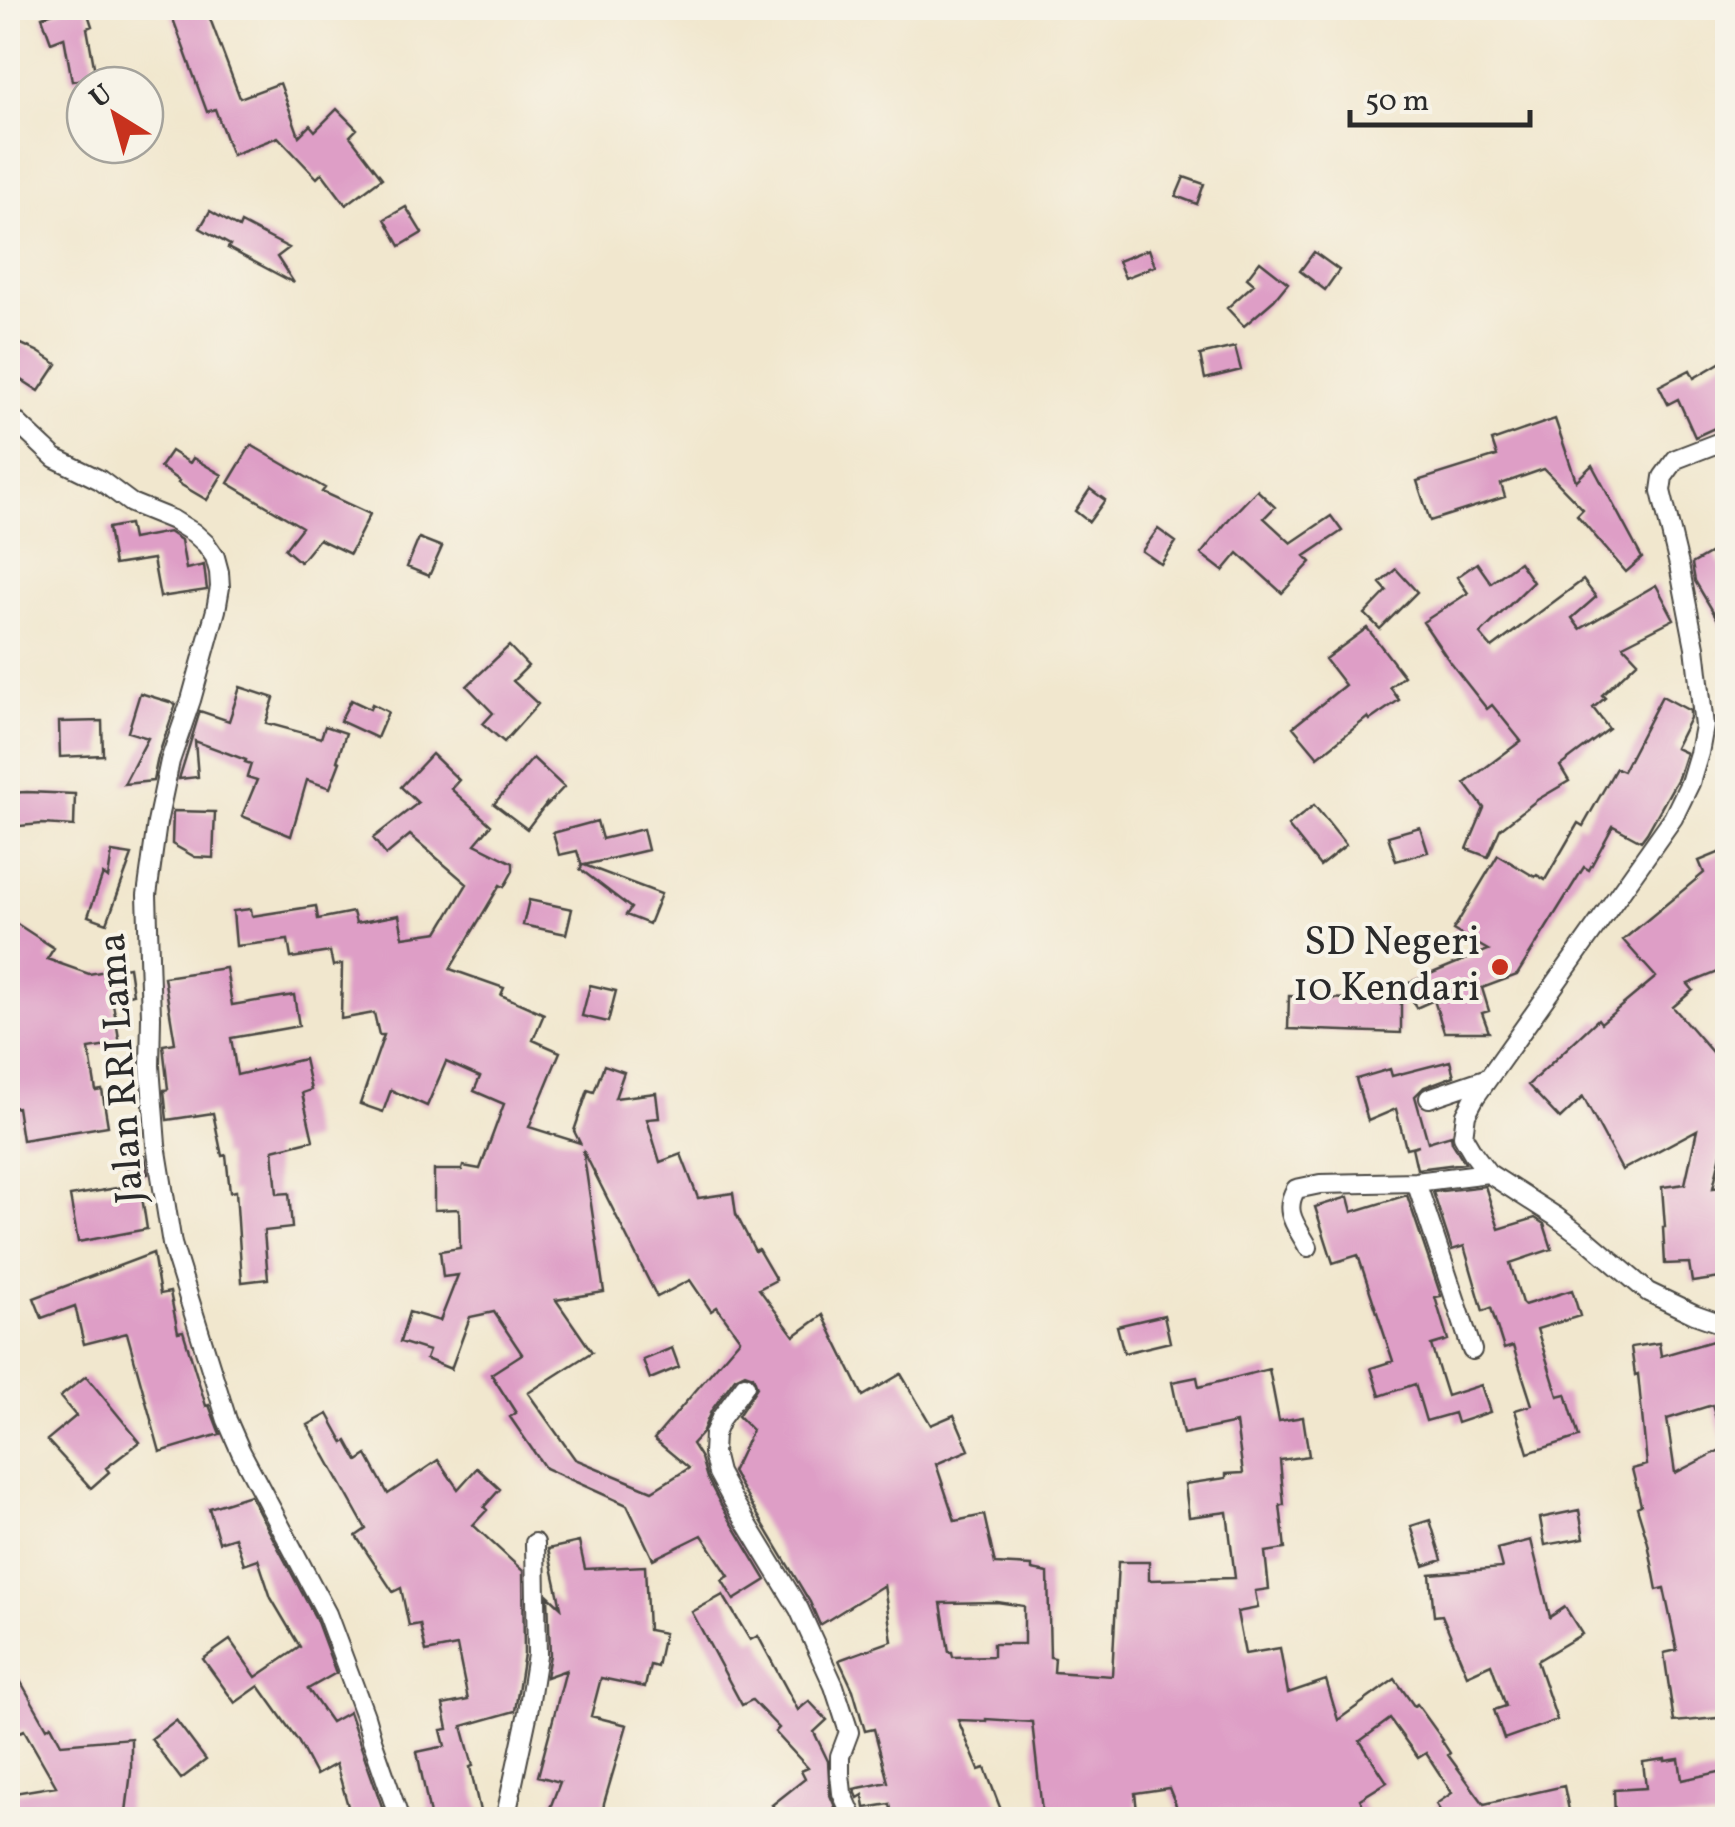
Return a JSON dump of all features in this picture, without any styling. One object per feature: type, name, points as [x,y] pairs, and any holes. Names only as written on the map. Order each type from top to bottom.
[{"type":"street","name":"Jalan RRI Lama","points":[[8,414],[55,458],[100,480],[131,503],[194,533],[214,557],[220,586],[216,610],[170,761],[148,895],[152,1111],[172,1244],[226,1420],[327,1614],[400,1820]]},
{"type":"street","points":[[1728,439],[1676,460],[1660,491],[1679,565],[1704,726],[1690,783],[1672,818],[1475,1097],[1463,1123],[1472,1153],[1488,1174],[1556,1216],[1648,1292],[1728,1326]]},
{"type":"street","points":[[1429,1098],[1489,1078]]},
{"type":"street","points":[[1308,1247],[1288,1208],[1296,1189],[1320,1184],[1416,1182],[1488,1174]]},
{"type":"street","points":[[1416,1182],[1472,1350]]},
{"type":"street","points":[[746,1385],[721,1418],[714,1434],[713,1454],[732,1499],[798,1609],[834,1686],[849,1732],[840,1756],[840,1774],[842,1793],[854,1820]]},
{"type":"street","points":[[504,1820],[537,1655],[535,1543]]},
{"type":"building","points":[[67,8],[86,8],[92,26],[87,28],[94,65],[69,65],[64,37],[51,42],[42,17]]},
{"type":"building","points":[[169,8],[206,8],[240,98],[280,83],[299,136],[310,125],[315,131],[337,109],[357,129],[350,136],[382,178],[346,205],[322,173],[317,178],[278,137],[232,155],[215,109],[207,112]]},
{"type":"building","points":[[1184,177],[1204,184],[1197,204],[1176,196]]},
{"type":"building","points":[[406,207],[422,233],[400,246],[385,219]]},
{"type":"building","points":[[210,211],[239,228],[241,223],[289,248],[277,257],[294,283],[228,248],[230,245],[200,228]]},
{"type":"building","points":[[1149,249],[1155,266],[1125,278],[1118,261]]},
{"type":"building","points":[[1314,252],[1339,270],[1325,290],[1300,271]]},
{"type":"building","points":[[1260,261],[1288,283],[1244,326],[1227,308],[1254,284],[1247,278]]},
{"type":"building","points":[[8,338],[57,364],[39,391],[8,371]]},
{"type":"building","points":[[1235,347],[1241,370],[1205,379],[1200,355]]},
{"type":"building","points":[[1728,358],[1728,422],[1695,437],[1678,399],[1668,404],[1659,386],[1690,370],[1694,378]]},
{"type":"building","points":[[1555,419],[1576,481],[1592,465],[1642,558],[1626,572],[1577,515],[1583,509],[1544,469],[1501,484],[1505,497],[1430,521],[1417,481],[1497,456],[1492,441]]},
{"type":"building","points":[[251,445],[325,488],[322,492],[370,514],[350,554],[319,539],[300,562],[285,549],[302,527],[228,483]]},
{"type":"building","points":[[171,451],[190,463],[193,458],[222,475],[207,500],[160,467]]},
{"type":"building","points":[[1090,489],[1105,500],[1089,522],[1075,511]]},
{"type":"building","points":[[1257,490],[1275,507],[1264,518],[1291,543],[1331,516],[1342,531],[1305,556],[1311,562],[1282,593],[1238,553],[1223,571],[1201,554]]},
{"type":"building","points":[[129,524],[132,539],[169,532],[181,540],[186,569],[204,565],[207,590],[160,597],[153,559],[114,565],[108,528]]},
{"type":"building","points":[[1158,529],[1176,542],[1161,564],[1142,551]]},
{"type":"building","points":[[419,538],[442,547],[429,576],[407,567]]},
{"type":"building","points":[[1713,552],[1728,577],[1728,637],[1695,581],[1692,564]]},
{"type":"building","points":[[1519,562],[1533,582],[1480,634],[1492,648],[1583,580],[1596,597],[1572,618],[1580,629],[1656,585],[1674,619],[1623,645],[1638,661],[1593,708],[1609,729],[1560,766],[1569,781],[1500,829],[1488,857],[1467,849],[1484,808],[1465,783],[1521,741],[1492,705],[1487,709],[1423,622],[1468,593],[1457,577],[1477,563],[1491,583]]},
{"type":"building","points":[[1396,569],[1417,592],[1380,629],[1365,614],[1387,591],[1380,583]]},
{"type":"building","points":[[1367,628],[1404,676],[1390,687],[1399,700],[1370,720],[1368,717],[1318,757],[1293,727],[1345,685],[1325,659]]},
{"type":"building","points":[[509,646],[528,666],[513,681],[538,704],[504,742],[483,724],[493,713],[467,686]]},
{"type":"building","points":[[240,687],[274,698],[266,723],[321,738],[325,726],[346,733],[330,788],[307,780],[291,836],[242,816],[257,780],[247,777],[251,764],[246,760],[195,741],[198,777],[179,779],[200,711],[229,721]]},
{"type":"building","points":[[140,693],[176,704],[153,781],[124,784],[148,738],[128,732]]},
{"type":"building","points":[[1662,696],[1690,711],[1690,718],[1675,748],[1686,753],[1678,778],[1647,833],[1641,841],[1613,826],[1589,870],[1584,867],[1517,975],[1482,988],[1489,1011],[1482,1013],[1489,1032],[1444,1032],[1434,1000],[1416,1008],[1406,984],[1488,950],[1453,930],[1498,855],[1545,880],[1578,823],[1583,826],[1616,768],[1623,771]]},
{"type":"building","points":[[351,700],[388,712],[377,738],[340,721]]},
{"type":"building","points":[[102,721],[103,755],[60,757],[59,722]]},
{"type":"building","points":[[432,754],[459,780],[451,789],[491,825],[475,844],[513,863],[504,887],[500,885],[450,969],[504,988],[501,995],[544,1014],[533,1040],[560,1052],[529,1127],[580,1143],[574,1131],[588,1090],[594,1092],[604,1065],[624,1072],[615,1098],[656,1093],[659,1118],[647,1119],[660,1162],[681,1154],[698,1198],[733,1193],[736,1214],[776,1280],[759,1289],[794,1336],[823,1315],[863,1396],[901,1374],[931,1425],[954,1415],[969,1450],[936,1464],[955,1521],[984,1515],[995,1564],[1032,1566],[1032,1570],[1048,1573],[1050,1657],[1055,1658],[1054,1672],[1112,1676],[1118,1562],[1149,1562],[1149,1580],[1235,1578],[1227,1512],[1189,1517],[1185,1484],[1243,1473],[1236,1423],[1183,1434],[1172,1382],[1197,1377],[1199,1387],[1269,1369],[1279,1421],[1303,1417],[1309,1456],[1280,1460],[1285,1549],[1265,1552],[1269,1589],[1255,1591],[1258,1608],[1237,1612],[1245,1654],[1280,1648],[1288,1693],[1326,1680],[1338,1720],[1395,1679],[1443,1740],[1448,1755],[1484,1804],[1564,1786],[1571,1820],[1446,1820],[1436,1804],[1452,1793],[1426,1753],[1418,1758],[1390,1719],[1360,1741],[1387,1782],[1360,1799],[1370,1820],[1182,1820],[1169,1788],[1135,1793],[1138,1820],[1043,1820],[1032,1722],[986,1719],[958,1720],[979,1770],[985,1768],[1001,1810],[976,1820],[893,1820],[890,1804],[865,1808],[863,1795],[858,1798],[854,1789],[888,1782],[874,1729],[865,1731],[839,1660],[892,1641],[884,1585],[820,1625],[732,1472],[752,1430],[738,1416],[757,1387],[753,1376],[745,1373],[735,1378],[692,1444],[721,1505],[766,1580],[734,1600],[722,1580],[729,1576],[702,1535],[653,1559],[627,1505],[545,1468],[510,1417],[516,1413],[491,1374],[522,1354],[494,1312],[470,1317],[451,1369],[426,1359],[429,1351],[400,1342],[409,1312],[440,1321],[458,1275],[443,1277],[440,1251],[460,1248],[459,1209],[434,1210],[434,1170],[462,1170],[463,1166],[480,1169],[504,1104],[474,1091],[480,1077],[446,1062],[427,1106],[391,1090],[383,1112],[360,1104],[384,1035],[379,1035],[374,1013],[341,1019],[342,964],[333,966],[330,952],[291,958],[288,940],[236,946],[233,911],[251,909],[252,916],[316,906],[318,919],[353,912],[356,923],[399,915],[403,937],[438,932],[467,884],[410,835],[386,855],[373,838],[418,803],[401,787]],"holes":[[[583,1150],[657,1297],[690,1280],[711,1311],[717,1307],[740,1339],[654,1439],[689,1468],[652,1491],[575,1459],[528,1393],[592,1352],[556,1300],[604,1292]],[[997,1602],[1024,1606],[1024,1644],[993,1644],[993,1656],[953,1657],[941,1603]]]},
{"type":"building","points":[[533,758],[564,787],[527,829],[494,804]]},
{"type":"building","points":[[8,793],[75,794],[74,826],[8,827]]},
{"type":"building","points":[[1314,805],[1346,845],[1320,866],[1288,826]]},
{"type":"building","points":[[173,811],[215,812],[213,858],[195,857],[172,844]]},
{"type":"building","points":[[597,821],[602,839],[643,829],[648,850],[584,865],[661,894],[649,924],[626,915],[631,908],[580,869],[577,851],[559,855],[553,833]]},
{"type":"building","points":[[1420,827],[1428,852],[1396,861],[1388,836]]},
{"type":"building","points":[[1728,849],[1728,968],[1688,984],[1693,990],[1673,1007],[1718,1059],[1727,1060],[1720,1100],[1728,1102],[1728,1124],[1713,1188],[1728,1186],[1728,1277],[1692,1282],[1689,1263],[1665,1264],[1662,1187],[1685,1184],[1697,1130],[1622,1170],[1583,1097],[1560,1119],[1528,1085],[1598,1019],[1601,1023],[1656,977],[1623,940],[1704,873],[1699,861]]},
{"type":"building","points":[[112,852],[132,855],[107,923],[88,916],[103,874],[108,878]]},
{"type":"building","points":[[529,900],[572,909],[566,934],[523,925]]},
{"type":"building","points":[[8,918],[54,948],[47,959],[89,974],[129,967],[133,994],[112,998],[120,1044],[89,1049],[96,1091],[102,1090],[108,1126],[22,1140],[17,1107],[8,1108]]},
{"type":"building","points":[[226,968],[232,1005],[294,995],[299,1026],[231,1038],[237,1075],[304,1059],[311,1090],[302,1093],[313,1140],[273,1150],[277,1194],[289,1193],[292,1228],[264,1231],[268,1279],[242,1282],[236,1191],[230,1192],[226,1155],[222,1156],[213,1113],[167,1120],[164,1090],[168,1089],[163,1045],[175,1043],[164,977]]},
{"type":"building","points":[[590,985],[616,991],[608,1022],[582,1016]]},
{"type":"building","points":[[1289,996],[1401,1002],[1401,1033],[1288,1029]]},
{"type":"building","points":[[1450,1061],[1454,1076],[1424,1087],[1415,1096],[1428,1142],[1451,1135],[1465,1163],[1417,1169],[1412,1147],[1419,1145],[1406,1148],[1396,1109],[1368,1121],[1356,1079],[1390,1069],[1392,1076]]},
{"type":"building","points":[[145,1156],[148,1174],[129,1176],[126,1158]]},
{"type":"building","points":[[140,1184],[147,1229],[78,1242],[70,1196]]},
{"type":"building","points":[[1485,1186],[1499,1229],[1535,1218],[1544,1224],[1552,1249],[1510,1263],[1522,1303],[1572,1290],[1580,1316],[1537,1329],[1558,1396],[1566,1394],[1579,1437],[1528,1453],[1515,1410],[1532,1405],[1513,1346],[1504,1349],[1491,1308],[1483,1311],[1464,1246],[1452,1250],[1433,1192]]},
{"type":"building","points":[[1407,1195],[1441,1296],[1435,1297],[1448,1340],[1431,1345],[1447,1396],[1481,1385],[1490,1412],[1457,1423],[1454,1413],[1426,1421],[1415,1384],[1380,1396],[1371,1368],[1393,1361],[1358,1255],[1333,1263],[1315,1207],[1348,1197],[1352,1212]]},
{"type":"building","points":[[153,1253],[160,1294],[170,1292],[178,1332],[183,1331],[206,1406],[209,1405],[220,1434],[160,1452],[127,1333],[84,1344],[75,1306],[42,1318],[34,1298]]},
{"type":"building","points":[[1164,1315],[1170,1342],[1124,1353],[1117,1326]]},
{"type":"building","points":[[1728,1338],[1728,1441],[1723,1442],[1712,1405],[1667,1419],[1675,1473],[1728,1446],[1728,1717],[1674,1722],[1664,1653],[1677,1650],[1664,1588],[1657,1590],[1632,1469],[1647,1465],[1638,1374],[1635,1375],[1631,1347],[1659,1343],[1661,1356]]},
{"type":"building","points":[[672,1348],[679,1367],[650,1379],[643,1360]]},
{"type":"building","points":[[86,1376],[140,1442],[106,1468],[109,1472],[91,1488],[47,1440],[76,1416],[60,1397]]},
{"type":"building","points":[[328,1414],[358,1461],[367,1455],[388,1494],[438,1460],[458,1489],[477,1468],[500,1489],[473,1525],[523,1571],[524,1654],[515,1711],[462,1726],[482,1820],[431,1820],[417,1752],[445,1746],[441,1730],[448,1729],[443,1705],[468,1700],[457,1646],[426,1652],[420,1624],[409,1626],[401,1588],[393,1592],[356,1536],[366,1529],[308,1425]]},
{"type":"building","points":[[250,1495],[316,1619],[336,1673],[308,1689],[331,1722],[349,1712],[386,1818],[352,1820],[336,1764],[316,1775],[298,1741],[259,1686],[235,1703],[203,1659],[230,1640],[256,1677],[300,1647],[271,1598],[258,1559],[244,1564],[235,1537],[219,1542],[209,1508]]},
{"type":"building","points":[[1579,1510],[1584,1538],[1545,1545],[1540,1518]]},
{"type":"building","points":[[1430,1520],[1442,1560],[1424,1566],[1411,1526]]},
{"type":"building","points":[[1531,1540],[1550,1617],[1565,1607],[1582,1634],[1537,1661],[1557,1720],[1504,1739],[1494,1710],[1506,1706],[1491,1664],[1467,1675],[1442,1615],[1434,1616],[1430,1574],[1502,1568],[1497,1549]]},
{"type":"building","points":[[579,1542],[585,1569],[645,1566],[648,1630],[664,1633],[657,1667],[650,1665],[645,1687],[601,1678],[591,1716],[627,1725],[602,1820],[563,1820],[548,1813],[560,1782],[538,1776],[566,1670],[546,1677],[550,1655],[548,1595],[561,1607],[548,1549]]},
{"type":"building","points":[[723,1595],[750,1640],[758,1636],[798,1710],[809,1701],[827,1720],[814,1732],[828,1761],[830,1795],[838,1814],[832,1820],[784,1820],[772,1805],[805,1779],[801,1771],[808,1768],[775,1732],[779,1728],[752,1700],[742,1705],[692,1612]]},
{"type":"building","points":[[8,1659],[47,1728],[51,1725],[61,1744],[131,1738],[125,1820],[8,1820],[8,1794],[56,1786],[24,1730],[8,1737]]},
{"type":"building","points":[[176,1720],[206,1760],[181,1779],[151,1739]]},
{"type":"building","points":[[1679,1759],[1682,1780],[1728,1770],[1728,1820],[1615,1819],[1614,1790],[1646,1788],[1643,1762]]},
{"type":"place","name":"SD Negeri 10 Kendari","points":[[1500,967]]}]
